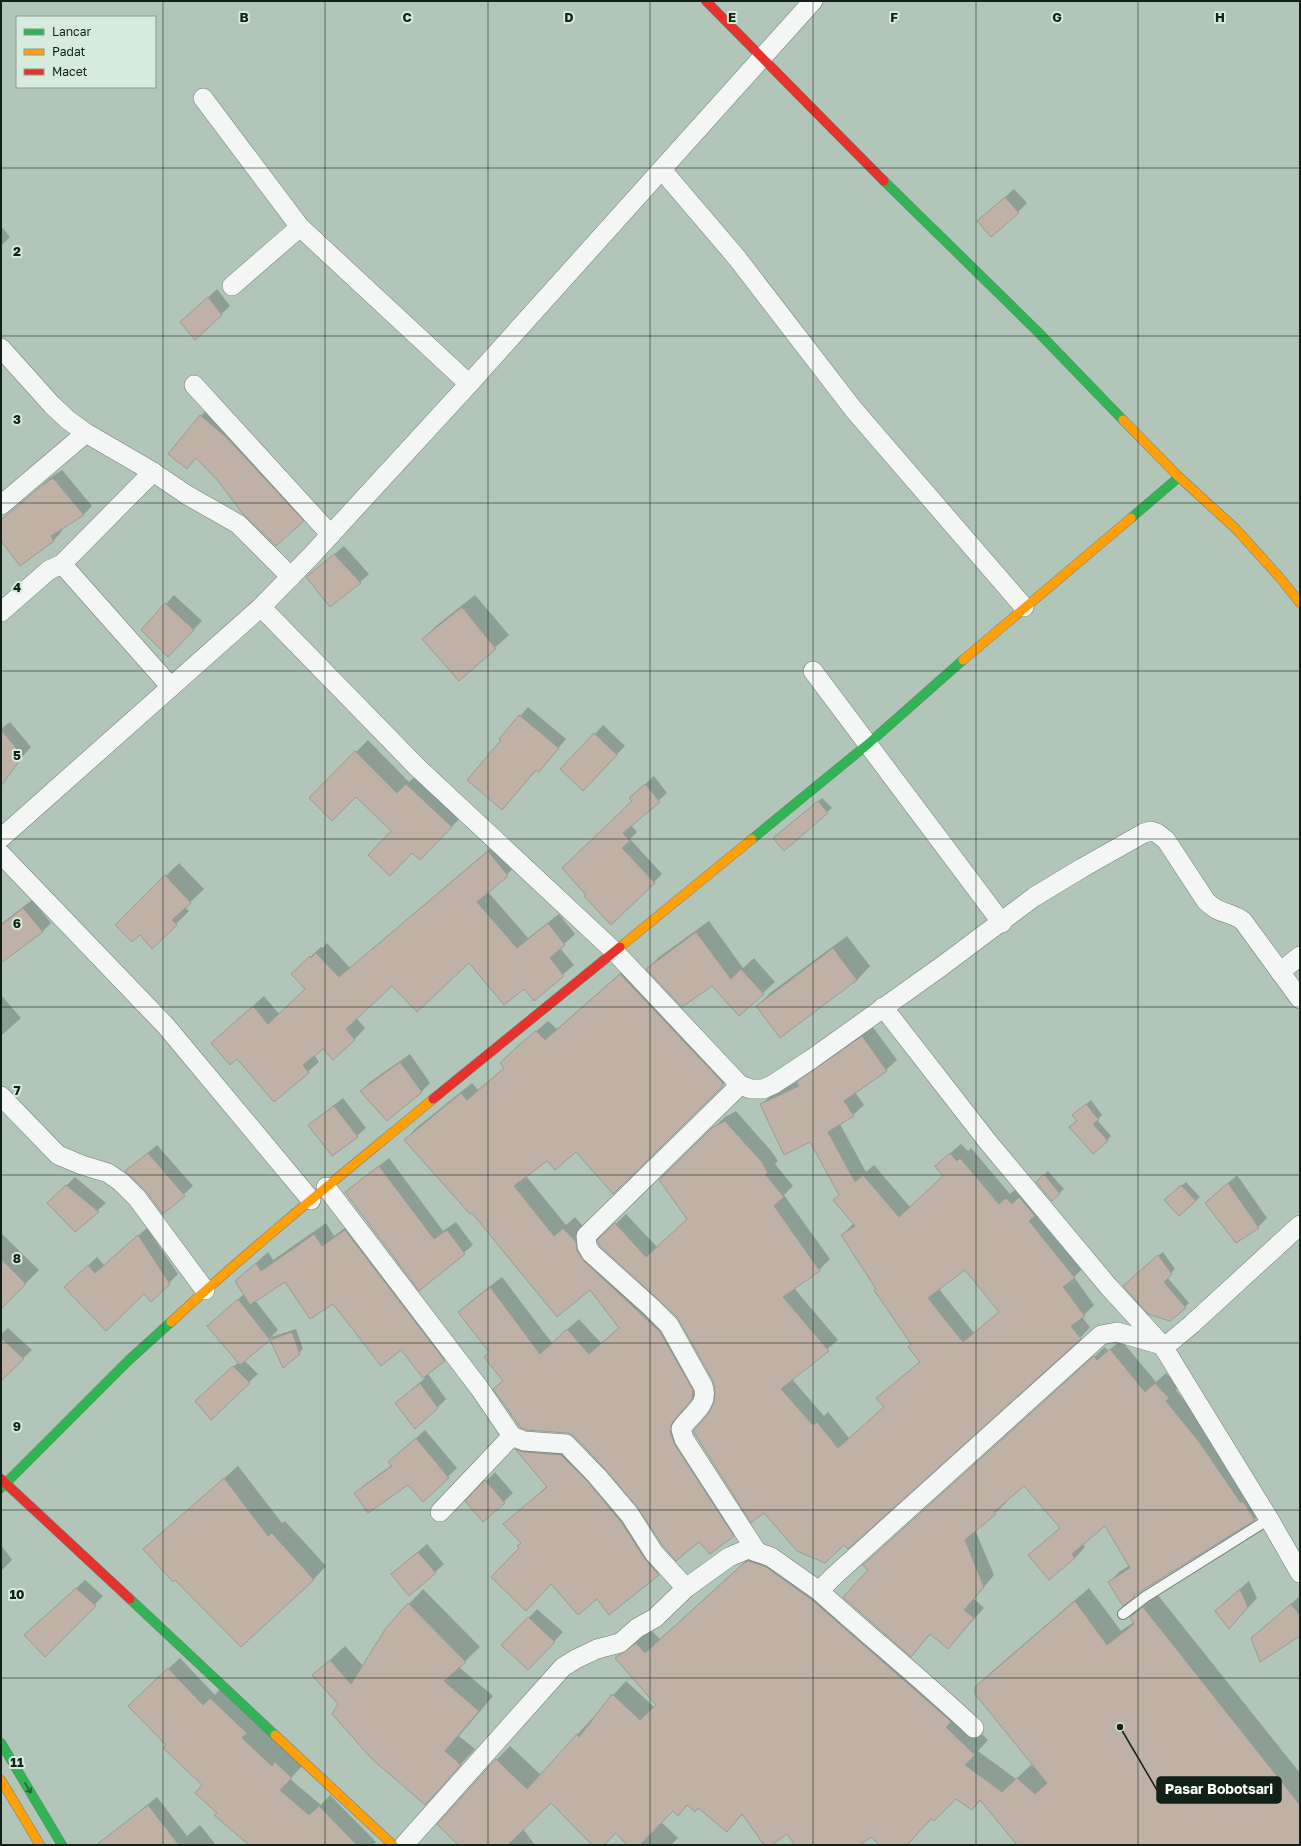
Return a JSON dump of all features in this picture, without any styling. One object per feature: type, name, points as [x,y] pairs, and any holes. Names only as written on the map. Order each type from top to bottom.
[{"type":"street","points":[[706,1],[762,59],[1037,331],[1178,477],[1236,529],[1281,579],[1300,603]]},
{"type":"street","points":[[1,838],[261,607],[291,577],[469,384],[813,1]]},
{"type":"street","points":[[203,98],[300,227],[469,384]]},
{"type":"street","points":[[662,170],[737,258],[854,410],[1024,607]]},
{"type":"street","points":[[232,286],[300,227]]},
{"type":"street","points":[[1,348],[52,406],[68,420],[86,433],[153,472],[187,495],[238,524],[250,534],[291,577]]},
{"type":"street","points":[[194,386],[330,535]]},
{"type":"street","points":[[1,505],[86,433]]},
{"type":"street","points":[[1,612],[49,570],[62,564],[153,472]]},
{"type":"street","points":[[393,1845],[3,1484],[129,1360],[205,1290],[311,1200],[868,744],[1024,607],[1178,477]]},
{"type":"street","points":[[62,564],[171,686]]},
{"type":"street","points":[[261,607],[416,766],[615,952],[740,1085],[751,1089],[763,1089],[774,1084],[884,1008],[1002,923],[1034,897],[1132,840],[1151,831],[1157,833],[1166,840],[1206,902],[1214,910],[1230,913],[1243,921],[1300,999]]},
{"type":"street","points":[[813,671],[1002,923]]},
{"type":"street","points":[[1,854],[166,1026],[311,1200]]},
{"type":"street","points":[[1280,972],[1300,956]]},
{"type":"street","points":[[884,1008],[988,1142],[1108,1286],[1162,1345],[1269,1519],[1300,1573]]},
{"type":"street","points":[[740,1085],[608,1213],[586,1236],[585,1240],[586,1246],[595,1257],[669,1325],[703,1386],[706,1397],[702,1405],[681,1430],[684,1439],[757,1552]]},
{"type":"street","points":[[1,1096],[58,1155],[82,1165],[108,1173],[121,1182],[137,1198],[205,1290]]},
{"type":"street","points":[[326,1188],[480,1389],[512,1436],[524,1441],[566,1444],[597,1476],[630,1515],[654,1553],[686,1588]]},
{"type":"street","points":[[818,1591],[1101,1335],[1117,1332],[1162,1345],[1168,1344],[1192,1324],[1300,1225]]},
{"type":"street","points":[[440,1512],[512,1436]]},
{"type":"street","points":[[404,1845],[563,1667],[597,1649],[620,1643],[637,1628],[655,1618],[686,1588],[729,1557],[748,1549],[771,1557],[789,1568],[818,1591],[874,1641],[926,1683],[974,1728]]},
{"type":"street","points":[[1,1743],[62,1845]]},
{"type":"street","points":[[1,1780],[40,1845]]},
{"type":"lane","points":[[1124,1614],[1145,1597],[1269,1519]]},
{"type":"building","points":[[1005,197],[1019,213],[991,237],[977,221]]},
{"type":"building","points":[[208,297],[222,315],[195,340],[180,322]]},
{"type":"building","points":[[200,415],[226,437],[304,521],[276,546],[243,514],[218,481],[196,458],[187,469],[168,454]]},
{"type":"building","points":[[53,478],[84,515],[51,536],[54,541],[20,566],[1,541],[1,520],[41,486]]},
{"type":"building","points":[[334,554],[361,583],[330,607],[306,577]]},
{"type":"building","points":[[165,603],[194,630],[168,657],[141,630]]},
{"type":"building","points":[[462,607],[496,649],[459,681],[422,639]]},
{"type":"building","points":[[519,715],[559,748],[539,772],[536,770],[502,810],[467,780],[501,740],[499,739]]},
{"type":"building","points":[[1,730],[23,756],[1,786]]},
{"type":"building","points":[[594,733],[617,755],[583,791],[560,769]]},
{"type":"building","points":[[355,751],[397,793],[406,784],[452,827],[420,860],[412,853],[390,876],[368,855],[391,831],[356,797],[332,821],[309,798]]},
{"type":"building","points":[[645,784],[660,802],[623,833],[630,841],[622,848],[655,883],[611,925],[584,896],[586,895],[562,868],[632,801],[629,798]]},
{"type":"building","points":[[818,801],[828,813],[784,851],[773,838]]},
{"type":"building","points":[[488,851],[508,876],[477,902],[517,948],[548,923],[565,945],[550,958],[564,976],[534,1001],[524,989],[504,1005],[469,963],[417,1012],[392,986],[346,1029],[355,1040],[333,1060],[323,1049],[303,1065],[309,1073],[274,1102],[237,1059],[230,1065],[211,1043],[253,1006],[268,1024],[305,989],[291,974],[310,956],[311,958],[316,953],[339,977]]},
{"type":"building","points":[[165,875],[191,903],[172,920],[177,925],[152,949],[140,935],[132,942],[115,925]]},
{"type":"building","points":[[23,908],[43,932],[1,963],[1,925]]},
{"type":"building","points":[[696,932],[731,979],[741,969],[764,994],[739,1016],[712,986],[682,1007],[646,969]]},
{"type":"building","points":[[833,948],[857,980],[780,1038],[756,1006]]},
{"type":"building","points":[[620,974],[723,1083],[722,1087],[613,1194],[576,1152],[555,1170],[547,1161],[514,1186],[554,1236],[563,1228],[576,1242],[577,1251],[584,1261],[660,1332],[693,1390],[692,1399],[672,1423],[670,1432],[675,1445],[734,1536],[710,1554],[699,1542],[676,1561],[663,1546],[638,1508],[605,1469],[574,1436],[567,1433],[527,1430],[521,1428],[493,1389],[503,1381],[484,1357],[489,1352],[458,1312],[490,1287],[540,1354],[567,1329],[589,1354],[619,1328],[590,1290],[557,1317],[472,1213],[470,1214],[404,1140],[461,1093],[467,1100],[504,1068],[500,1063],[520,1044],[536,1031],[545,1040]]},
{"type":"building","points":[[862,1036],[887,1071],[844,1101],[854,1116],[828,1132],[855,1182],[863,1175],[899,1217],[943,1176],[935,1166],[950,1153],[957,1161],[960,1158],[999,1204],[1006,1198],[1012,1204],[1019,1197],[1035,1216],[1029,1221],[1075,1278],[1063,1287],[1085,1316],[1071,1326],[1081,1339],[848,1549],[844,1545],[825,1563],[797,1551],[764,1513],[751,1523],[693,1431],[707,1416],[714,1403],[715,1391],[713,1381],[677,1317],[600,1246],[597,1240],[615,1223],[646,1257],[687,1219],[659,1180],[713,1127],[725,1121],[762,1162],[768,1173],[765,1174],[784,1197],[774,1206],[820,1271],[783,1297],[829,1351],[781,1389],[813,1425],[817,1422],[838,1448],[884,1407],[876,1398],[920,1362],[908,1347],[911,1344],[874,1290],[876,1289],[841,1235],[855,1226],[833,1200],[839,1195],[810,1142],[784,1155],[760,1104],[799,1086],[796,1082]],"holes":[[[965,1270],[999,1312],[963,1342],[928,1298]]]},
{"type":"building","points":[[400,1062],[422,1092],[387,1121],[360,1091]]},
{"type":"building","points":[[1086,1104],[1099,1120],[1093,1124],[1108,1141],[1093,1154],[1069,1127],[1077,1121],[1072,1115]]},
{"type":"building","points":[[334,1106],[358,1137],[332,1156],[308,1125]]},
{"type":"building","points":[[148,1153],[185,1196],[163,1214],[145,1190],[125,1171]]},
{"type":"building","points":[[379,1166],[434,1239],[447,1230],[465,1254],[419,1291],[345,1192]]},
{"type":"building","points":[[1044,1174],[1060,1194],[1052,1201],[1036,1182]]},
{"type":"building","points":[[1228,1183],[1259,1228],[1236,1243],[1205,1203]]},
{"type":"building","points":[[66,1185],[99,1212],[75,1232],[47,1203]]},
{"type":"building","points":[[1181,1185],[1196,1201],[1179,1216],[1164,1200]]},
{"type":"building","points":[[345,1230],[445,1361],[423,1378],[401,1350],[381,1366],[333,1304],[310,1319],[285,1282],[250,1305],[235,1281],[256,1263],[261,1271],[314,1234],[322,1246]]},
{"type":"building","points":[[138,1235],[170,1284],[151,1302],[144,1294],[106,1331],[64,1287],[88,1265],[95,1273]]},
{"type":"building","points":[[1158,1255],[1172,1274],[1164,1282],[1186,1308],[1170,1321],[1148,1314],[1123,1286]]},
{"type":"building","points":[[1,1259],[26,1284],[1,1309]]},
{"type":"building","points":[[238,1299],[270,1340],[240,1365],[207,1326]]},
{"type":"building","points":[[292,1332],[300,1354],[283,1368],[270,1340]]},
{"type":"building","points":[[1,1338],[24,1359],[1,1381]]},
{"type":"building","points":[[1110,1349],[1145,1392],[1155,1383],[1169,1398],[1166,1401],[1200,1443],[1241,1503],[1243,1501],[1255,1520],[1133,1596],[1135,1597],[1123,1606],[1108,1582],[1130,1568],[1105,1526],[1072,1554],[1075,1558],[1049,1580],[1028,1555],[1060,1528],[1024,1486],[994,1512],[996,1514],[965,1540],[984,1587],[964,1610],[974,1618],[948,1649],[930,1634],[911,1657],[843,1597],[868,1570],[863,1565],[1094,1356],[1097,1360]]},
{"type":"building","points":[[233,1366],[250,1383],[211,1420],[195,1401]]},
{"type":"building","points":[[420,1383],[438,1408],[415,1429],[395,1403]]},
{"type":"building","points":[[416,1438],[449,1478],[423,1502],[408,1485],[368,1513],[354,1493],[392,1466],[388,1462]]},
{"type":"building","points":[[515,1449],[523,1452],[561,1455],[589,1483],[621,1522],[645,1559],[659,1575],[609,1615],[597,1599],[578,1615],[551,1584],[526,1611],[491,1577],[519,1548],[517,1546],[521,1543],[503,1524],[547,1487]]},
{"type":"building","points":[[224,1478],[268,1536],[272,1533],[314,1580],[241,1647],[175,1580],[173,1582],[143,1549]]},
{"type":"building","points":[[485,1480],[505,1503],[483,1522],[465,1501]]},
{"type":"building","points":[[418,1552],[436,1573],[409,1596],[391,1574]]},
{"type":"building","points":[[748,1561],[766,1567],[812,1600],[948,1719],[951,1722],[946,1727],[975,1755],[965,1765],[1002,1792],[1017,1778],[1035,1794],[1047,1783],[975,1694],[975,1687],[1075,1601],[1107,1645],[1134,1624],[1130,1617],[1143,1607],[1300,1805],[1300,1845],[1017,1845],[980,1800],[972,1810],[956,1799],[934,1821],[931,1819],[907,1845],[880,1845],[871,1837],[860,1845],[795,1845],[787,1834],[772,1845],[764,1845],[742,1814],[727,1832],[698,1808],[695,1812],[687,1805],[678,1816],[673,1811],[640,1845],[627,1845],[616,1833],[604,1845],[592,1845],[551,1803],[508,1845],[458,1845],[437,1824],[496,1759],[527,1789],[577,1734],[579,1737],[612,1694],[640,1720],[656,1705],[615,1658],[636,1643],[645,1653]]},
{"type":"building","points":[[76,1588],[96,1606],[45,1657],[24,1635]]},
{"type":"building","points":[[1240,1589],[1248,1607],[1229,1629],[1215,1611]]},
{"type":"building","points":[[408,1603],[466,1662],[444,1681],[479,1711],[445,1751],[461,1765],[425,1805],[371,1758],[332,1714],[338,1704],[312,1675],[330,1660],[351,1684],[386,1628]]},
{"type":"building","points":[[1291,1604],[1300,1615],[1300,1636],[1260,1662],[1251,1638]]},
{"type":"building","points":[[528,1617],[555,1642],[528,1670],[501,1645]]},
{"type":"building","points":[[168,1668],[203,1705],[210,1698],[247,1733],[242,1738],[272,1766],[275,1762],[292,1778],[280,1790],[309,1815],[319,1806],[357,1845],[249,1845],[214,1815],[217,1813],[195,1793],[202,1785],[163,1748],[166,1745],[128,1706]]},
{"type":"building","points":[[148,1805],[179,1845],[96,1845]]},
{"type":"traffic: fast","points":[[884,181],[1037,331],[1123,420]]},
{"type":"traffic: fast","points":[[1131,518],[1179,477]]},
{"type":"traffic: fast","points":[[752,839],[868,744],[963,660]]},
{"type":"traffic: fast","points":[[1,1488],[129,1360],[171,1322]]},
{"type":"traffic: fast","points":[[130,1599],[275,1735]]},
{"type":"traffic: fast","points":[[1,1743],[62,1845]]},
{"type":"traffic: slow","points":[[1123,420],[1179,477],[1236,529],[1281,579],[1300,603]]},
{"type":"traffic: slow","points":[[963,660],[1131,518]]},
{"type":"traffic: slow","points":[[620,947],[752,839]]},
{"type":"traffic: slow","points":[[171,1322],[268,1236],[433,1099]]},
{"type":"traffic: slow","points":[[275,1735],[393,1845]]},
{"type":"traffic: slow","points":[[1,1780],[40,1845]]},
{"type":"traffic: jam","points":[[706,1],[884,181]]},
{"type":"traffic: jam","points":[[433,1099],[620,947]]},
{"type":"traffic: jam","points":[[1,1479],[130,1599]]},
{"type":"place","name":"Pasar Bobotsari","points":[[1120,1727]]}]
